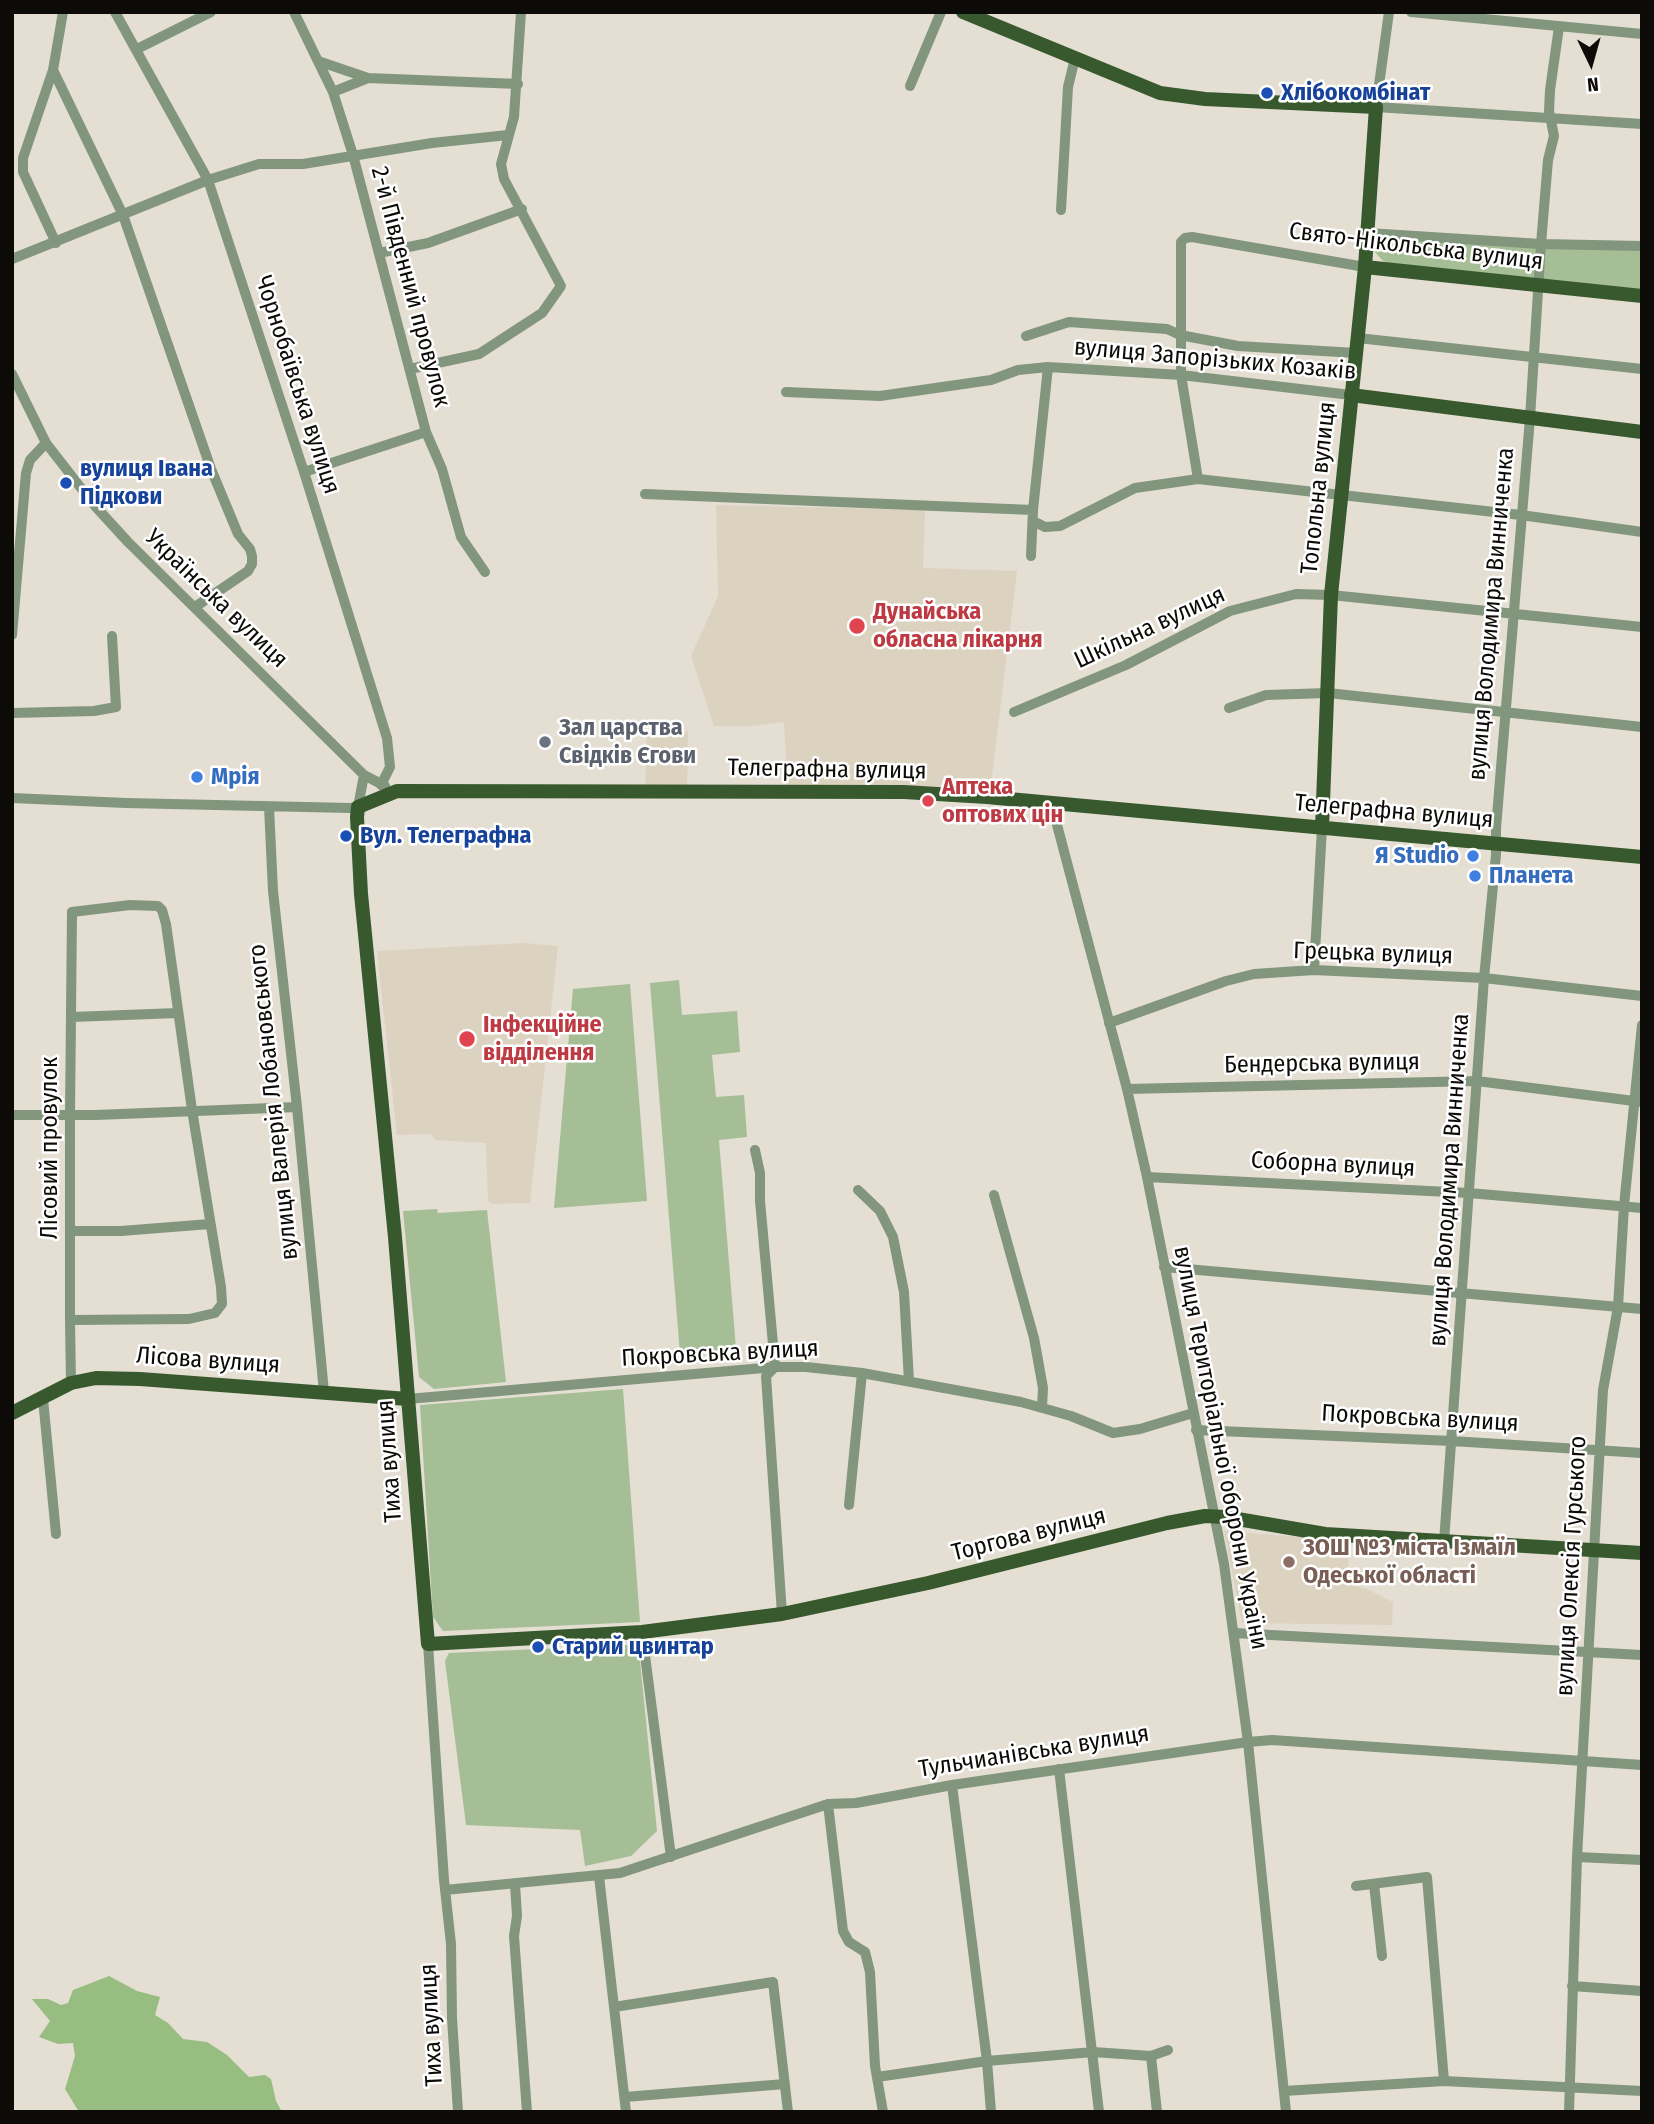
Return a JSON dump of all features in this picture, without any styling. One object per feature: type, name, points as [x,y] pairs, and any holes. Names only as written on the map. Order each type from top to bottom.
[{"type":"main road","points":[[963,12],[1160,93],[1205,99],[1376,107]]},
{"type":"main road","name":"Топольна вулиця","points":[[1322,828],[1331,595],[1366,267],[1376,107]]},
{"type":"main road","name":"Свято-Нікольська вулиця","points":[[1366,267],[1642,296]]},
{"type":"main road","name":"вулиця Запорізьких Козаків","points":[[1351,395],[1642,432]]},
{"type":"main road","name":"Телеграфна вулиця","points":[[358,807],[397,791],[875,792],[987,797],[1642,857]]},
{"type":"main road","name":"Тиха вулиця","points":[[358,807],[361,894],[396,1250],[428,1644]]},
{"type":"main road","name":"Лісова вулиця","points":[[12,1413],[71,1383],[96,1378],[408,1399]]},
{"type":"main road","name":"Торгова вулиця","points":[[428,1644],[642,1632],[782,1614],[928,1583],[1186,1518],[1213,1515],[1325,1534],[1642,1553]]},
{"type":"street","points":[[56,243],[23,172],[23,158],[53,70],[63,12]]},
{"type":"street","name":"Чорнобаївська вулиця","points":[[116,12],[208,180],[304,472],[387,738],[390,767],[381,785]]},
{"type":"street","points":[[137,49],[211,12]]},
{"type":"street","name":"2-й Південний провулок","points":[[294,12],[333,92],[353,155],[426,432],[443,469],[461,537],[485,572]]},
{"type":"street","points":[[410,369],[479,354],[542,313],[561,286],[504,179],[501,164],[514,117],[521,12]]},
{"type":"street","points":[[910,86],[941,12]]},
{"type":"street","name":"Топольна вулиця","points":[[1376,107],[1389,12]]},
{"type":"street","points":[[1411,12],[1642,34]]},
{"type":"street","name":"вулиця Володимира Винниченка","points":[[1444,1542],[1504,713],[1516,613],[1548,160],[1554,136],[1550,90],[1559,27]]},
{"type":"street","points":[[1061,210],[1068,86],[1075,58]]},
{"type":"street","points":[[318,61],[368,78],[518,83]]},
{"type":"street","points":[[53,70],[123,215],[211,469],[238,534],[252,556],[252,564],[248,570],[195,607]]},
{"type":"street","points":[[333,92],[368,78]]},
{"type":"street","points":[[1376,107],[1642,124]]},
{"type":"street","points":[[12,259],[208,180],[259,164],[303,164],[432,143],[508,135]]},
{"type":"street","points":[[379,253],[428,243],[522,209]]},
{"type":"street","points":[[1368,233],[1642,246]]},
{"type":"street","name":"Свято-Нікольська вулиця","points":[[1180,335],[1180,250],[1181,242],[1185,238],[1366,267]]},
{"type":"street","points":[[1026,336],[1069,322],[1167,329],[1180,335],[1238,346],[1356,353]]},
{"type":"street","points":[[1180,335],[1181,375],[1198,478]]},
{"type":"street","points":[[1358,338],[1642,369]]},
{"type":"street","points":[[1031,556],[1048,368]]},
{"type":"street","name":"вулиця Запорізьких Козаків","points":[[786,392],[880,396],[991,380],[1018,370],[1048,368],[1181,375],[1351,395]]},
{"type":"street","name":"Українська вулиця","points":[[12,374],[46,443],[103,515],[364,775],[397,791]]},
{"type":"street","points":[[304,472],[426,432]]},
{"type":"street","points":[[12,635],[26,473],[30,460],[46,443]]},
{"type":"street","points":[[645,494],[1033,516],[1045,527],[1060,526],[1135,488],[1198,478],[1521,515],[1642,532]]},
{"type":"street","name":"Шкільна вулиця","points":[[1014,712],[1126,666],[1230,611],[1296,594],[1331,595],[1642,627]]},
{"type":"street","points":[[12,713],[101,710],[116,707],[112,636]]},
{"type":"street","points":[[1229,708],[1266,695],[1328,693],[1642,727]]},
{"type":"street","points":[[358,807],[364,775]]},
{"type":"street","name":"Телеграфна вулиця","points":[[12,798],[269,807],[358,807]]},
{"type":"street","name":"вулиця Територіальної оборони України","points":[[1055,803],[1056,821],[1127,1089],[1147,1177],[1224,1564],[1248,1742],[1286,2112]]},
{"type":"street","name":"вулиця Валерія Лобановського","points":[[269,807],[273,891],[324,1392]]},
{"type":"street","name":"Топольна вулиця","points":[[1314,970],[1322,828]]},
{"type":"street","name":"Лісовий провулок","points":[[71,1383],[72,912],[130,905],[158,906],[166,924],[178,1013]]},
{"type":"street","name":"Грецька вулиця","points":[[1110,1023],[1226,981],[1254,974],[1314,970],[1484,978],[1642,996]]},
{"type":"street","points":[[70,1320],[200,1318],[215,1313],[220,1308],[222,1298],[178,1013],[72,1017]]},
{"type":"street","name":"вулиця Олексія Гурського","points":[[1569,2112],[1577,1857],[1603,1390],[1618,1307],[1624,1206],[1638,1101],[1642,1025]]},
{"type":"street","name":"Бендерська вулиця","points":[[1127,1089],[1477,1081],[1638,1101]]},
{"type":"street","points":[[12,1115],[297,1107]]},
{"type":"street","points":[[755,1150],[760,1173],[760,1201],[775,1367],[766,1376],[782,1614]]},
{"type":"street","name":"Соборна вулиця","points":[[1147,1177],[1469,1193],[1642,1208]]},
{"type":"street","points":[[858,1190],[880,1211],[893,1237],[904,1292],[909,1381]]},
{"type":"street","points":[[994,1195],[1034,1338],[1043,1388],[1042,1407]]},
{"type":"street","points":[[70,1231],[121,1231],[210,1224]]},
{"type":"street","points":[[1164,1267],[1642,1309]]},
{"type":"street","name":"Покровська вулиця","points":[[408,1399],[775,1367],[806,1367],[862,1373],[1042,1407],[1119,1433],[1193,1413]]},
{"type":"street","points":[[849,1505],[862,1373]]},
{"type":"street","points":[[43,1399],[56,1534]]},
{"type":"street","name":"Покровська вулиця","points":[[1196,1430],[1452,1441],[1642,1453]]},
{"type":"street","points":[[642,1632],[671,1857]]},
{"type":"street","points":[[1234,1633],[1642,1655]]},
{"type":"street","name":"Тиха вулиця","points":[[428,1644],[451,1944],[458,2112]]},
{"type":"street","name":"Тульчианівська вулиця","points":[[445,1890],[620,1873],[828,1804],[856,1803],[952,1785],[1248,1742],[1272,1740],[1642,1765]]},
{"type":"street","points":[[1059,1769],[1099,2112]]},
{"type":"street","points":[[952,1785],[988,2061],[991,2112]]},
{"type":"street","points":[[828,1804],[843,1931],[849,1942],[865,1952],[870,1972],[877,2077],[883,2112]]},
{"type":"street","points":[[1577,1857],[1642,1860]]},
{"type":"street","points":[[598,1876],[626,2112]]},
{"type":"street","points":[[1356,1886],[1427,1877],[1444,2081]]},
{"type":"street","points":[[515,1884],[517,1916],[514,1936],[527,2112]]},
{"type":"street","points":[[1374,1884],[1382,1956]]},
{"type":"street","points":[[614,2007],[773,1982],[788,2112]]},
{"type":"street","points":[[1572,1986],[1642,1991]]},
{"type":"street","points":[[877,2077],[988,2061],[1093,2052],[1151,2056],[1168,2050]]},
{"type":"street","points":[[1151,2056],[1157,2112]]},
{"type":"street","points":[[1284,2091],[1444,2081],[1642,2091]]},
{"type":"street","points":[[625,2097],[785,2084]]},
{"type":"shaded area","name":"Дунайська обласна лікарня","points":[[716,505],[925,510],[923,568],[1017,571],[991,784],[965,784],[965,781],[958,780],[957,783],[942,783],[942,788],[788,785],[784,722],[752,726],[714,726],[691,656],[718,596]]},
{"type":"shaded area","points":[[647,730],[688,731],[687,793],[645,792]]},
{"type":"shaded area","name":"Інфекційне відділення","points":[[524,943],[558,946],[530,1203],[492,1204],[488,1201],[486,1143],[436,1140],[431,1134],[397,1135],[377,951]]},
{"type":"shaded area","name":"ЗОШ №3 міста Ізмаїл Одеської області","points":[[1224,1531],[1350,1541],[1347,1583],[1393,1602],[1392,1625],[1242,1623]]},
{"type":"green space","points":[[1374,237],[1642,248],[1642,292],[1392,266],[1375,252]]},
{"type":"green space","points":[[679,980],[682,1015],[737,1011],[740,1052],[712,1055],[716,1097],[744,1095],[747,1137],[719,1140],[736,1349],[680,1354],[650,983]]},
{"type":"green space","points":[[630,984],[647,1201],[554,1208],[573,989]]},
{"type":"green space","points":[[437,1209],[438,1213],[487,1210],[506,1382],[434,1389],[419,1377],[403,1211]]},
{"type":"green space","points":[[623,1389],[640,1622],[443,1631],[433,1617],[420,1405]]},
{"type":"green space","points":[[628,1645],[634,1651],[639,1651],[657,1831],[631,1856],[585,1866],[580,1830],[466,1825],[445,1661],[449,1653]]},
{"type":"green space","points":[[109,1976],[137,1991],[160,1997],[155,2015],[168,2023],[183,2039],[207,2042],[227,2055],[249,2077],[265,2075],[271,2079],[276,2101],[282,2112],[79,2112],[65,2089],[75,2056],[73,2043],[58,2044],[39,2037],[50,2021],[32,1999],[48,1999],[61,2005],[68,2003],[73,1990]]},
{"type":"place","name":"Хлібокомбінат","points":[[1267,93]]},
{"type":"place","name":"вулиця Івана Підкови","points":[[66,483]]},
{"type":"place","name":"Дунайська обласна лікарня","points":[[857,626]]},
{"type":"place","name":"Зал царства Свідків Єгови","points":[[545,742]]},
{"type":"place","name":"Мрія","points":[[197,777]]},
{"type":"place","name":"Аптека оптових цін","points":[[928,801]]},
{"type":"place","name":"Вул. Телеграфна","points":[[346,836]]},
{"type":"place","name":"Я Studio","points":[[1473,856]]},
{"type":"place","name":"Планета","points":[[1475,876]]},
{"type":"place","name":"Інфекційне відділення","points":[[467,1039]]},
{"type":"place","name":"ЗОШ №3 міста Ізмаїл Одеської області","points":[[1289,1562]]},
{"type":"place","name":"Старий цвинтар","points":[[538,1647]]}]
